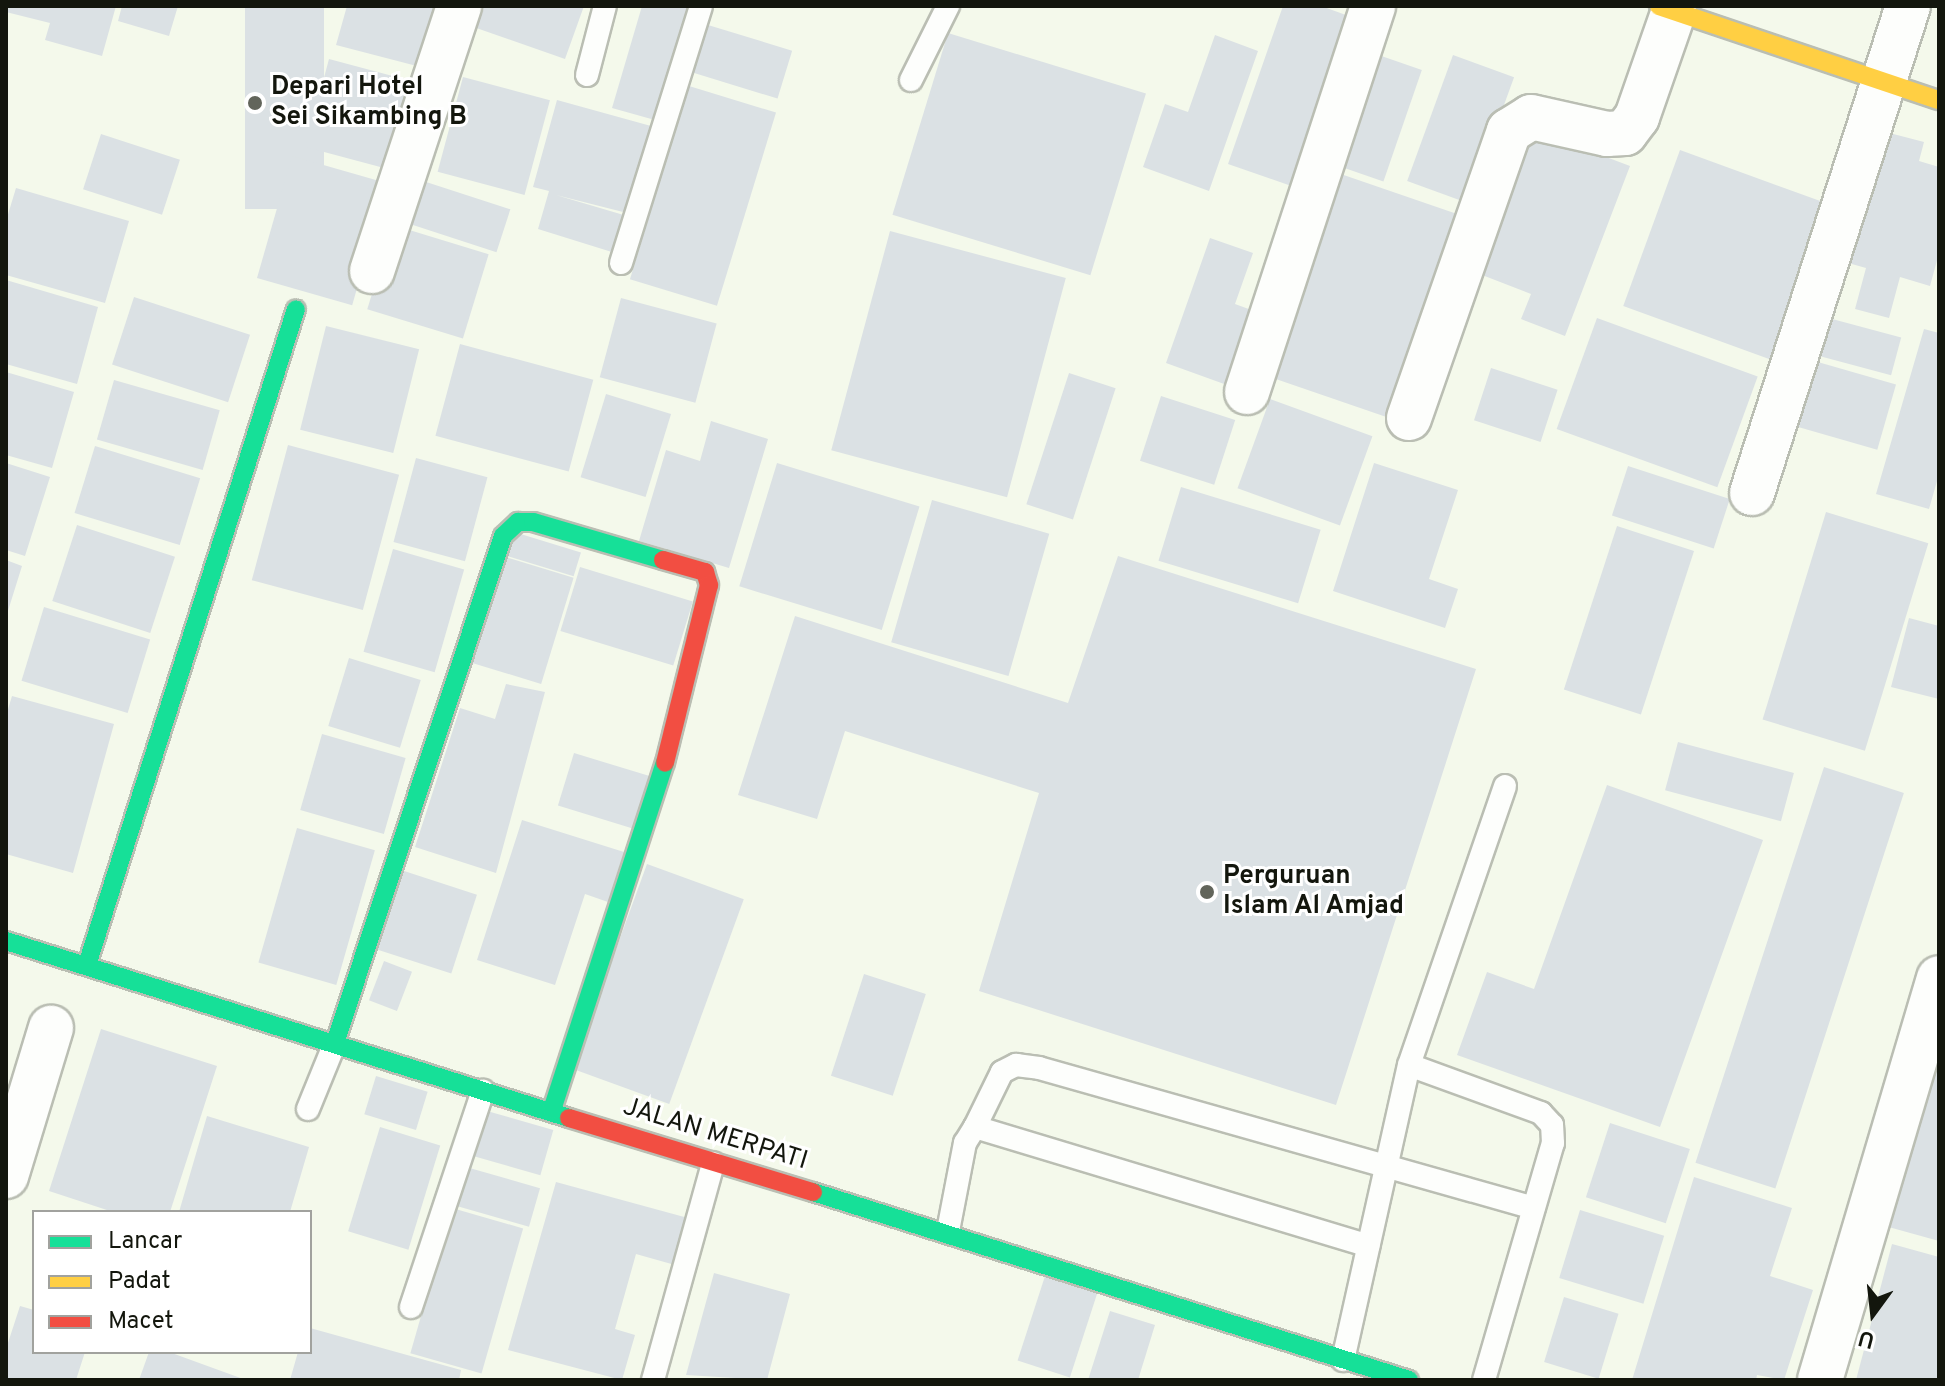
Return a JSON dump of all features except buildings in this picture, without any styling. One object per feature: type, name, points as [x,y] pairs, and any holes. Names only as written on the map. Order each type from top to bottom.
[{"type":"street","points":[[372,271],[459,6]]},
{"type":"street","points":[[1247,392],[1373,6]]},
{"type":"street","points":[[1752,493],[1908,6]]},
{"type":"street","points":[[1409,418],[1509,131],[1531,117],[1607,134],[1625,133],[1637,117],[1666,8],[1718,15],[1939,100]]},
{"type":"street","points":[[87,965],[296,309]]},
{"type":"street","points":[[335,1043],[503,536],[518,522],[533,522],[705,572],[709,585],[657,793],[552,1110]]},
{"type":"street","name":"JALAN MERPATI","points":[[6,941],[713,1163],[948,1231],[1340,1370],[1409,1380]]},
{"type":"street","points":[[1820,1380],[1939,978]]},
{"type":"street","points":[[6,1176],[51,1028]]},
{"type":"lane","points":[[587,75],[605,6]]},
{"type":"lane","points":[[621,263],[701,6]]},
{"type":"lane","points":[[911,80],[948,6]]},
{"type":"lane","points":[[1340,1370],[1390,1163],[1409,1065],[1505,786]]},
{"type":"lane","points":[[308,1109],[335,1043]]},
{"type":"lane","points":[[948,1231],[965,1143],[1002,1072],[1016,1065],[1390,1163],[1534,1208]]},
{"type":"lane","points":[[1409,1065],[1452,1077],[1548,1118],[1553,1143],[1484,1380]]},
{"type":"lane","points":[[411,1307],[483,1091]]},
{"type":"lane","points":[[975,1127],[1368,1246]]},
{"type":"lane","points":[[653,1380],[713,1163]]},
{"type":"traffic: fast","points":[[87,965],[296,309]]},
{"type":"traffic: fast","points":[[335,1043],[503,536],[518,522],[533,522],[663,560]]},
{"type":"traffic: fast","points":[[552,1110],[665,763]]},
{"type":"traffic: fast","points":[[6,941],[569,1118]]},
{"type":"traffic: fast","points":[[813,1192],[1409,1380]]},
{"type":"traffic: slow","points":[[1659,6],[1939,100]]},
{"type":"traffic: jam","points":[[663,560],[705,572],[709,585],[665,763]]},
{"type":"traffic: jam","points":[[569,1118],[813,1192]]},
{"type":"place","name":"Depari Hotel Sei Sikambing B","points":[[255,103]]},
{"type":"place","name":"Perguruan Islam Al Amjad","points":[[1207,892]]}]
